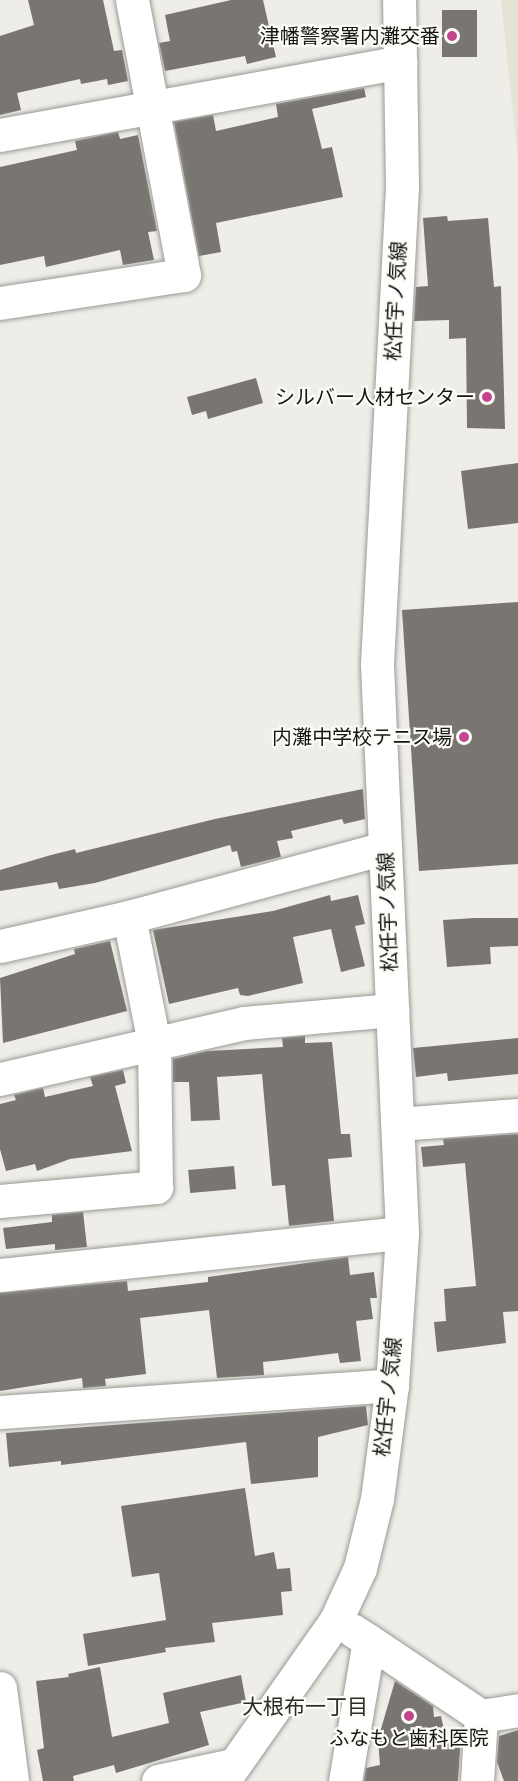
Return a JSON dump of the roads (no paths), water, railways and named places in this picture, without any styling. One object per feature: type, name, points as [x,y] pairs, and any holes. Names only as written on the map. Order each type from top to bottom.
[{"type":"street","points":[[0,303],[184,275],[132,0]]},
{"type":"street","name":"松任宇ノ気線","points":[[228,1773],[336,1620],[360,1568],[375,1510],[392,1385],[402,1233],[377,664],[402,186],[399,0]]},
{"type":"street","points":[[0,135],[400,62]]},
{"type":"street","points":[[0,945],[129,917],[385,848]]},
{"type":"street","points":[[0,1201],[156,1187],[154,1043],[129,917]]},
{"type":"street","points":[[0,1079],[244,1023],[392,1010]]},
{"type":"street","points":[[398,1124],[518,1115]]},
{"type":"street","points":[[0,1275],[402,1233]]},
{"type":"street","points":[[0,1412],[392,1385]]},
{"type":"street","points":[[336,1620],[481,1716],[518,1710]]},
{"type":"street","points":[[345,1781],[369,1641]]},
{"type":"street","points":[[0,1687],[12,1781]]},
{"type":"street","points":[[477,1781],[481,1716]]},
{"type":"street","points":[[158,1781],[228,1773]]},
{"type":"place","name":"津幡警察署内灘交番","points":[[452,36]]},
{"type":"place","name":"シルバー人材センター","points":[[487,397]]},
{"type":"place","name":"内灘中学校テニス場","points":[[464,737]]},
{"type":"place","name":"ふなもと歯科医院","points":[[409,1716]]},
{"type":"district","name":"大根布一丁目","points":[[305,1707]]}]
